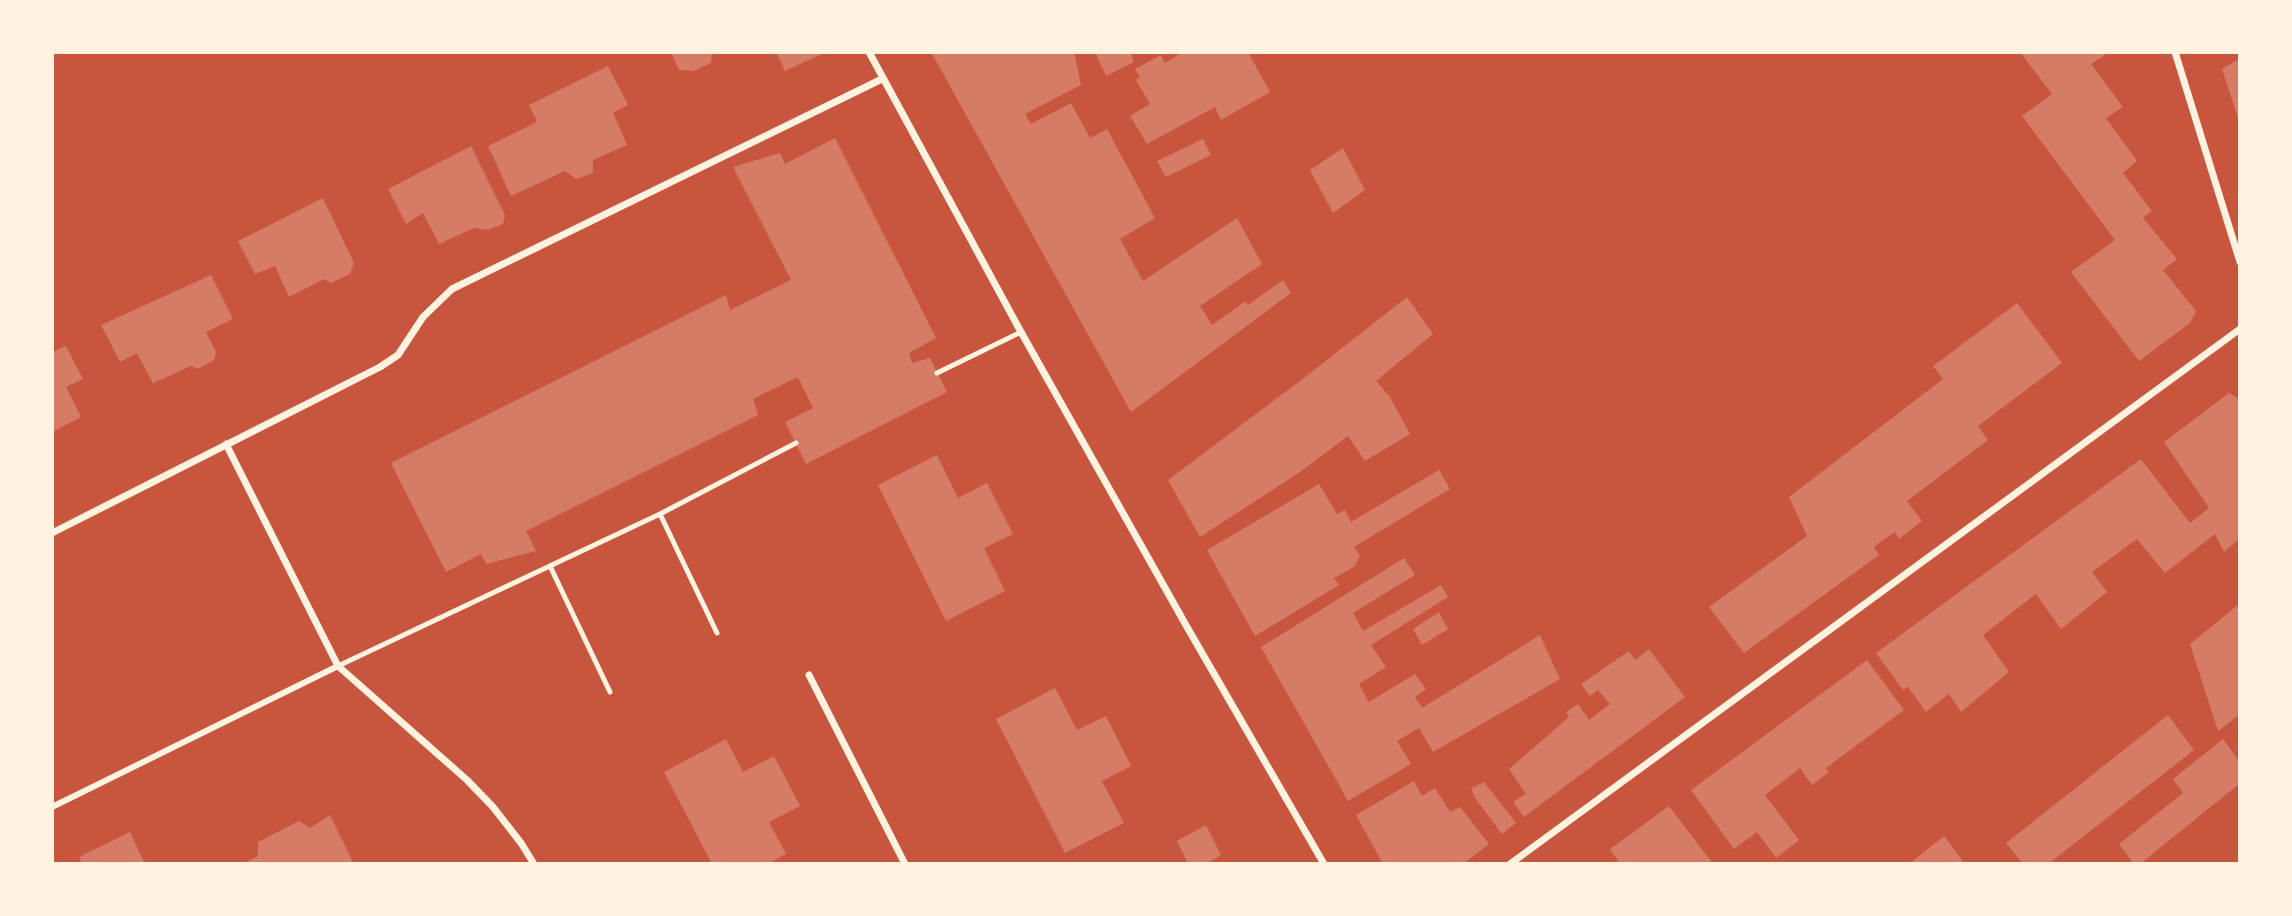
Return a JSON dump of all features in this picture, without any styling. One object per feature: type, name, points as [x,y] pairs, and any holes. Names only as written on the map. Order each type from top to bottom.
[{"type":"street","points":[[869,52],[1021,332],[1324,863]]},
{"type":"street","points":[[2175,52],[2239,262]]},
{"type":"street","points":[[52,533],[380,367],[398,355],[423,317],[452,289],[882,79]]},
{"type":"street","points":[[1510,863],[2239,329]]},
{"type":"street","points":[[226,444],[338,666],[467,780],[492,807],[534,863]]},
{"type":"street","points":[[52,807],[338,666]]},
{"type":"street","points":[[809,675],[905,863]]},
{"type":"lane","points":[[937,373],[1021,332]]},
{"type":"lane","points":[[338,666],[660,514],[796,443]]},
{"type":"lane","points":[[660,514],[717,633]]},
{"type":"lane","points":[[550,566],[610,692]]},
{"type":"building","points":[[671,52],[712,52],[711,63],[694,71],[679,70]]},
{"type":"building","points":[[776,52],[826,52],[785,71]]},
{"type":"building","points":[[931,52],[1074,52],[1081,85],[1025,114],[1031,124],[1071,103],[1090,138],[1107,129],[1155,218],[1120,239],[1143,281],[1237,218],[1262,264],[1200,306],[1212,325],[1246,301],[1248,305],[1283,280],[1291,293],[1131,412]]},
{"type":"building","points":[[1095,52],[1130,52],[1134,62],[1106,76]]},
{"type":"building","points":[[1183,52],[1248,52],[1270,92],[1221,120],[1215,107],[1147,144],[1130,116],[1150,104],[1136,80],[1140,77],[1135,69],[1161,55],[1165,63]]},
{"type":"building","points":[[2020,52],[2103,52],[2105,55],[2091,64],[2123,107],[2106,118],[2137,161],[2123,173],[2152,211],[2143,218],[2177,259],[2163,270],[2196,311],[2190,323],[2139,361],[2071,272],[2115,240],[2022,116],[2052,94]]},
{"type":"building","points":[[2239,59],[2239,121],[2222,69]]},
{"type":"building","points":[[608,66],[628,105],[613,113],[627,145],[593,160],[593,173],[576,179],[565,171],[511,196],[488,146],[537,122],[529,105]]},
{"type":"building","points":[[835,138],[936,338],[909,353],[912,363],[930,358],[947,392],[806,464],[785,422],[813,408],[798,377],[753,399],[758,415],[526,531],[536,551],[486,564],[481,554],[446,572],[391,463],[726,295],[730,310],[791,280],[733,167],[780,153],[785,164]]},
{"type":"building","points":[[1203,139],[1211,155],[1166,177],[1157,161]]},
{"type":"building","points":[[471,146],[505,215],[503,224],[488,230],[474,228],[439,244],[423,213],[406,224],[388,189]]},
{"type":"building","points":[[1343,148],[1365,190],[1333,213],[1310,170]]},
{"type":"building","points":[[323,198],[354,263],[350,274],[331,283],[324,279],[289,297],[275,266],[255,274],[238,241]]},
{"type":"building","points":[[211,275],[233,319],[206,332],[216,352],[214,360],[198,369],[191,366],[153,383],[137,353],[120,362],[101,325]]},
{"type":"building","points":[[1407,297],[1433,334],[1376,381],[1390,397],[1410,434],[1365,461],[1348,436],[1300,472],[1200,537],[1168,480]]},
{"type":"building","points":[[2017,303],[2062,363],[1978,426],[1988,440],[1907,501],[1922,521],[1899,539],[1895,532],[1876,545],[1874,547],[1879,555],[1744,653],[1709,607],[1807,536],[1789,497],[1943,379],[1933,366]]},
{"type":"building","points":[[66,346],[83,379],[66,387],[81,417],[52,432],[52,352]]},
{"type":"building","points":[[2229,393],[2239,399],[2239,539],[2224,552],[2215,534],[2165,573],[2137,539],[2092,572],[2107,592],[2061,629],[2036,594],[1983,635],[2009,672],[1961,712],[1949,694],[1926,712],[1908,687],[1903,690],[1876,653],[2141,459],[2190,523],[2209,508],[2164,442]]},
{"type":"building","points":[[937,455],[958,498],[987,483],[1013,534],[984,548],[1005,591],[946,621],[878,485]]},
{"type":"building","points":[[1439,470],[1450,489],[1354,547],[1360,556],[1354,567],[1334,578],[1339,585],[1255,636],[1207,550],[1319,484],[1337,514],[1345,510],[1351,522]]},
{"type":"building","points":[[1404,558],[1415,575],[1353,613],[1363,631],[1441,585],[1448,597],[1371,645],[1386,667],[1359,684],[1369,702],[1415,674],[1426,689],[1415,697],[1422,708],[1540,635],[1560,679],[1433,752],[1419,728],[1397,741],[1411,764],[1348,801],[1261,647]]},
{"type":"building","points":[[2239,604],[2239,715],[2218,731],[2190,644]]},
{"type":"building","points":[[1439,612],[1448,629],[1422,645],[1413,629]]},
{"type":"building","points":[[1649,649],[1685,697],[1524,817],[1513,802],[1526,794],[1509,769],[1569,717],[1566,712],[1578,704],[1589,720],[1610,704],[1598,690],[1590,696],[1581,684],[1629,651],[1635,660]]},
{"type":"building","points":[[1867,660],[1904,710],[1826,768],[1829,772],[1812,785],[1800,768],[1765,795],[1799,840],[1776,858],[1757,832],[1734,849],[1691,790]]},
{"type":"building","points":[[1055,688],[1077,730],[1106,716],[1131,766],[1102,781],[1124,823],[1065,853],[996,719]]},
{"type":"building","points":[[2168,715],[2194,750],[2048,864],[2023,864],[2006,843]]},
{"type":"building","points":[[726,739],[743,772],[774,756],[800,806],[769,822],[786,854],[768,864],[712,864],[664,772]]},
{"type":"building","points":[[2223,739],[2239,761],[2239,784],[2140,864],[2134,864],[2119,844],[2183,793],[2173,779]]},
{"type":"building","points":[[1414,781],[1422,796],[1435,788],[1450,812],[1460,807],[1489,844],[1463,864],[1383,864],[1356,815]]},
{"type":"building","points":[[1484,782],[1516,823],[1502,834],[1475,798],[1471,788]]},
{"type":"building","points":[[1669,806],[1713,864],[1620,864],[1610,849]]},
{"type":"building","points":[[330,815],[354,864],[241,864],[258,856],[258,842],[299,821],[310,828]]},
{"type":"building","points":[[1206,825],[1221,855],[1206,864],[1188,864],[1177,841]]},
{"type":"building","points":[[130,832],[145,864],[82,864],[79,857]]},
{"type":"building","points":[[1944,836],[1965,864],[1909,864]]}]
